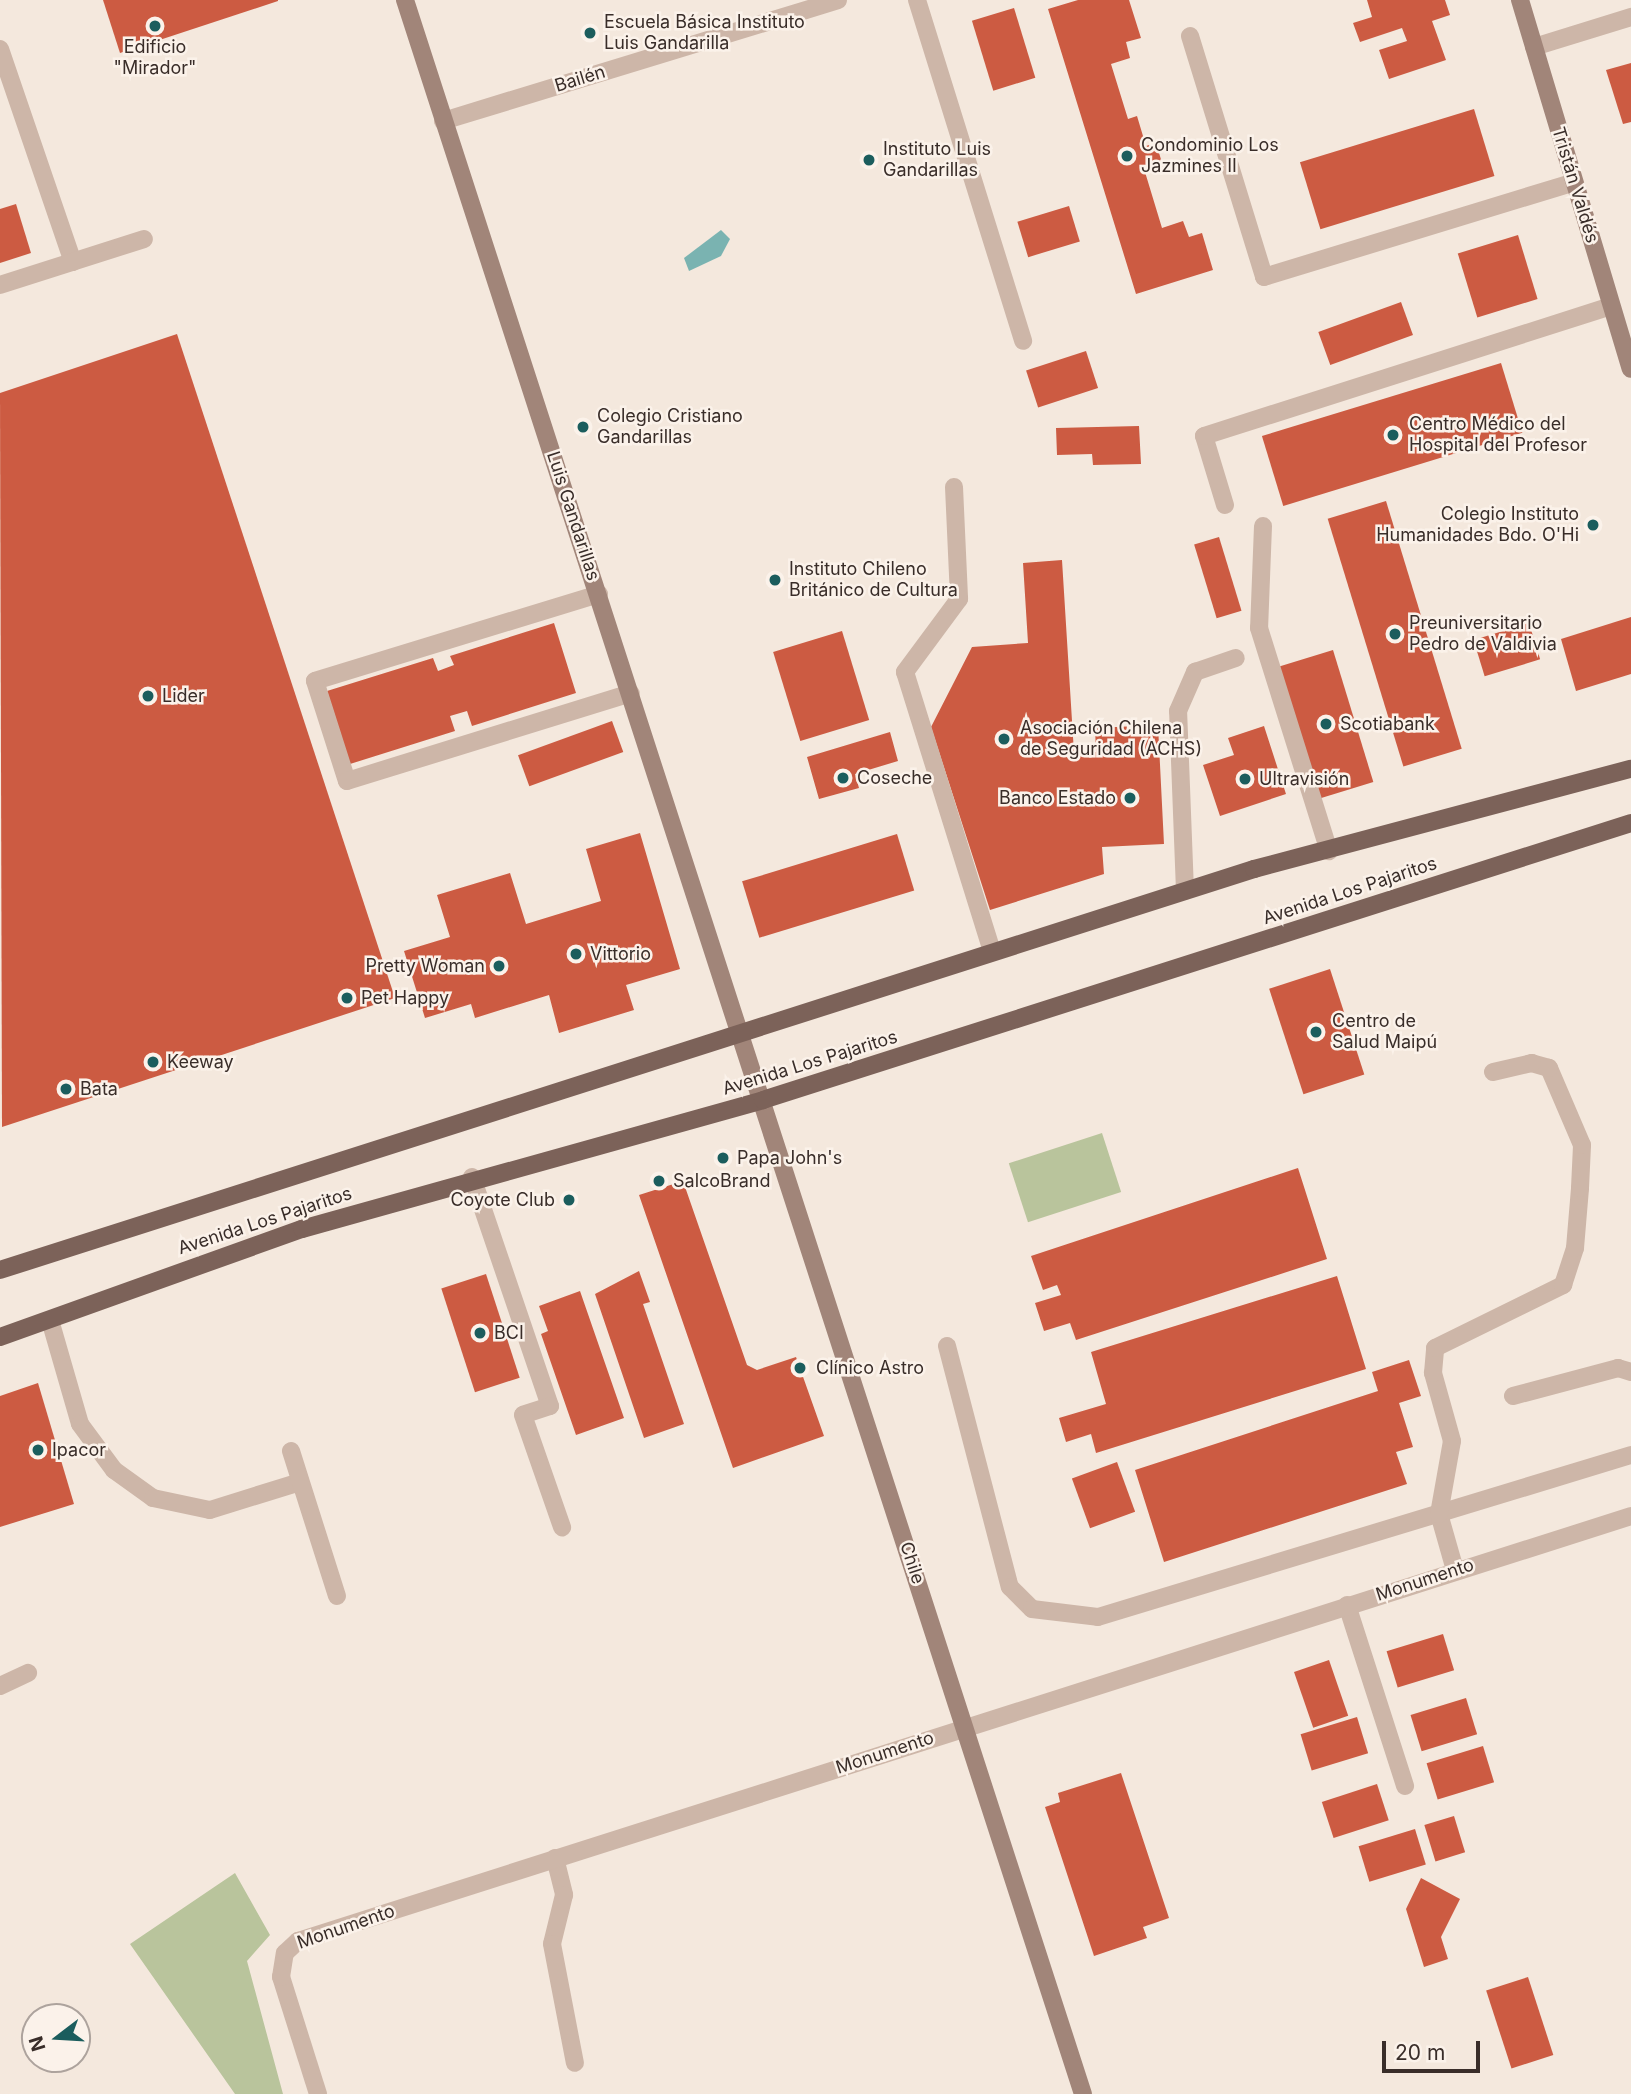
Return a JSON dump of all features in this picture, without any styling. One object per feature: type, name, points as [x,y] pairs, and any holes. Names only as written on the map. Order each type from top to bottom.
[{"type":"main road","name":"Avenida Los Pajaritos","points":[[0,1270],[1185,891],[1631,769]]},
{"type":"main road","name":"Avenida Los Pajaritos","points":[[0,1337],[219,1257],[472,1177],[762,1100],[1631,823]]},
{"type":"street","name":"Luis Gandarillas","points":[[405,0],[740,1033]]},
{"type":"street","name":"Bailén","points":[[443,121],[838,0]]},
{"type":"street","points":[[917,0],[1023,341]]},
{"type":"street","name":"Tristán Valdés","points":[[1520,0],[1631,369]]},
{"type":"street","points":[[1534,47],[1631,17]]},
{"type":"street","points":[[1191,36],[1264,277],[1574,182]]},
{"type":"street","points":[[2,60],[73,262]]},
{"type":"street","points":[[0,285],[144,239]]},
{"type":"street","points":[[1225,505],[1203,436],[1611,306]]},
{"type":"street","points":[[954,487],[959,599],[905,671],[992,952]]},
{"type":"street","points":[[1263,526],[1259,628],[1329,851]]},
{"type":"street","points":[[599,594],[316,681],[347,781],[631,693]]},
{"type":"street","points":[[1185,891],[1178,711],[1195,672],[1236,658]]},
{"type":"street","name":"Chile","points":[[740,1033],[1083,2094]]},
{"type":"street","points":[[1455,1570],[1439,1514],[1452,1441],[1433,1373],[1436,1348],[1563,1285],[1575,1248],[1583,1146],[1549,1068],[1532,1063],[1493,1072]]},
{"type":"street","points":[[472,1177],[550,1406],[523,1415],[562,1527]]},
{"type":"street","points":[[50,1320],[80,1424],[114,1470],[153,1497],[210,1510],[300,1482]]},
{"type":"street","points":[[947,1346],[1010,1587],[1032,1609],[1098,1617],[1631,1455]]},
{"type":"street","points":[[1513,1396],[1618,1368],[1631,1372]]},
{"type":"street","points":[[291,1451],[337,1596]]},
{"type":"street","name":"Monumento","points":[[318,2094],[281,1976],[291,1946],[555,1858],[1631,1516]]},
{"type":"street","points":[[1347,1605],[1405,1786]]},
{"type":"street","points":[[0,1686],[28,1673]]},
{"type":"street","points":[[555,1858],[563,1917],[552,1944],[575,2063]]},
{"type":"green space","points":[[1102,1133],[1121,1192],[1028,1222],[1009,1163]]},
{"type":"green space","points":[[235,1873],[270,1935],[247,1961],[283,2094],[235,2094],[130,1944]]},
{"type":"water","points":[[721,230],[730,239],[721,256],[689,271],[684,258]]},
{"type":"building","name":"Edificio \"Mirador\"","points":[[103,0],[278,0],[278,1],[120,53]]},
{"type":"building","name":"Condominio Los Jazmines II","points":[[1078,0],[1129,0],[1141,38],[1126,42],[1130,58],[1111,64],[1128,119],[1137,116],[1146,146],[1156,143],[1163,166],[1145,172],[1162,228],[1183,221],[1189,237],[1202,233],[1213,270],[1136,294],[1048,9]]},
{"type":"building","points":[[1367,0],[1445,0],[1450,15],[1432,21],[1446,60],[1389,79],[1379,50],[1407,41],[1402,28],[1360,42],[1353,23],[1372,17]]},
{"type":"building","points":[[1014,8],[1035,78],[993,91],[972,21]]},
{"type":"building","points":[[1631,63],[1631,122],[1623,124],[1606,70]]},
{"type":"building","name":"Condominio Los Jazmines II","points":[[1474,109],[1494,176],[1320,229],[1300,162]]},
{"type":"building","points":[[16,204],[31,253],[0,263],[0,209]]},
{"type":"building","points":[[1069,206],[1080,241],[1028,257],[1017,222]]},
{"type":"building","points":[[1518,235],[1538,299],[1477,317],[1458,253]]},
{"type":"building","points":[[1401,302],[1413,335],[1330,365],[1318,332]]},
{"type":"building","name":"Lider","points":[[177,334],[395,998],[2,1127],[0,393]]},
{"type":"building","points":[[1086,351],[1098,388],[1038,408],[1026,370]]},
{"type":"building","name":"Centro Médico del Hospital del Profesor","points":[[1501,363],[1522,433],[1283,506],[1262,436]]},
{"type":"building","points":[[1139,426],[1141,464],[1093,465],[1092,454],[1057,455],[1056,428]]},
{"type":"building","name":"Preuniversitario Pedro de Valdivia","points":[[1386,501],[1462,749],[1403,767],[1328,519]]},
{"type":"building","points":[[1219,537],[1242,611],[1217,618],[1194,545]]},
{"type":"building","name":"Asociación Chilena de Seguridad (ACHS)","points":[[1062,560],[1074,753],[1096,752],[1095,728],[1158,725],[1164,844],[1102,847],[1104,874],[990,910],[931,727],[972,647],[1028,643],[1023,563]]},
{"type":"building","points":[[1631,617],[1631,674],[1576,691],[1561,639]]},
{"type":"building","points":[[554,623],[576,693],[472,726],[467,711],[450,716],[455,731],[350,764],[327,691],[433,658],[438,671],[454,665],[450,656]]},
{"type":"building","points":[[1529,623],[1540,659],[1485,676],[1474,640]]},
{"type":"building","points":[[842,631],[869,720],[800,741],[773,652]]},
{"type":"building","name":"Scotiabank","points":[[1333,650],[1373,782],[1319,799],[1278,667]]},
{"type":"building","points":[[612,721],[623,752],[529,786],[518,755]]},
{"type":"building","name":"Ultravisión","points":[[1264,726],[1286,794],[1220,816],[1203,765],[1234,755],[1228,738]]},
{"type":"building","points":[[890,732],[898,761],[855,774],[859,788],[819,799],[807,757]]},
{"type":"building","points":[[640,833],[680,969],[626,985],[634,1010],[559,1033],[549,995],[475,1018],[471,1004],[425,1018],[404,951],[450,937],[437,895],[510,873],[526,924],[601,901],[586,849]]},
{"type":"building","points":[[897,834],[914,890],[759,938],[742,881]]},
{"type":"building","name":"Centro de Salud Maipú","points":[[1330,969],[1364,1075],[1303,1094],[1269,989]]},
{"type":"building","points":[[1298,1168],[1327,1259],[1076,1340],[1070,1323],[1044,1331],[1035,1303],[1061,1295],[1057,1285],[1043,1290],[1031,1256]]},
{"type":"building","points":[[683,1181],[747,1365],[757,1370],[796,1357],[824,1436],[733,1468],[639,1195]]},
{"type":"building","points":[[639,1271],[650,1302],[643,1304],[684,1424],[644,1438],[595,1294]]},
{"type":"building","name":"BCI","points":[[486,1274],[520,1378],[475,1392],[441,1289]]},
{"type":"building","points":[[1337,1276],[1366,1369],[1096,1453],[1091,1434],[1066,1442],[1059,1418],[1106,1404],[1091,1352]]},
{"type":"building","points":[[580,1291],[624,1418],[576,1435],[541,1334],[548,1331],[539,1306]]},
{"type":"building","points":[[1409,1360],[1421,1396],[1399,1403],[1413,1447],[1396,1452],[1407,1484],[1164,1562],[1135,1470],[1378,1391],[1372,1372]]},
{"type":"building","name":"Ipacor","points":[[38,1383],[74,1504],[0,1527],[0,1396]]},
{"type":"building","points":[[1117,1462],[1135,1512],[1090,1528],[1072,1478]]},
{"type":"building","points":[[1443,1634],[1454,1670],[1398,1688],[1387,1651]]},
{"type":"building","points":[[1329,1660],[1348,1716],[1313,1728],[1294,1672]]},
{"type":"building","points":[[1466,1698],[1477,1734],[1422,1751],[1411,1715]]},
{"type":"building","points":[[1357,1717],[1368,1753],[1312,1771],[1301,1734]]},
{"type":"building","points":[[1483,1746],[1494,1782],[1438,1800],[1427,1763]]},
{"type":"building","points":[[1121,1773],[1169,1918],[1143,1927],[1147,1938],[1094,1956],[1045,1807],[1060,1802],[1058,1793]]},
{"type":"building","points":[[1377,1784],[1389,1820],[1334,1838],[1322,1802]]},
{"type":"building","points":[[1454,1816],[1465,1852],[1435,1861],[1424,1825]]},
{"type":"building","points":[[1415,1829],[1426,1864],[1369,1882],[1359,1846]]},
{"type":"building","points":[[1421,1878],[1460,1899],[1441,1937],[1448,1959],[1424,1967],[1406,1909]]},
{"type":"building","points":[[1528,1977],[1553,2055],[1511,2069],[1486,1991]]},
{"type":"place","name":"Edificio \"Mirador\"","points":[[155,26]]},
{"type":"place","name":"Escuela Básica Instituto Luis Gandarilla","points":[[590,33]]},
{"type":"place","name":"Condominio Los Jazmines II","points":[[1127,156]]},
{"type":"place","name":"Instituto Luis Gandarillas","points":[[869,160]]},
{"type":"place","name":"Colegio Cristiano Gandarillas","points":[[583,427]]},
{"type":"place","name":"Centro Médico del Hospital del Profesor","points":[[1393,435]]},
{"type":"place","name":"Colegio Instituto Humanidades Bdo. O'Hi","points":[[1593,525]]},
{"type":"place","name":"Instituto Chileno Británico de Cultura","points":[[775,580]]},
{"type":"place","name":"Preuniversitario Pedro de Valdivia","points":[[1395,634]]},
{"type":"place","name":"Lider","points":[[148,696]]},
{"type":"place","name":"Scotiabank","points":[[1326,724]]},
{"type":"place","name":"Asociación Chilena de Seguridad (ACHS)","points":[[1004,739]]},
{"type":"place","name":"Coseche","points":[[843,778]]},
{"type":"place","name":"Ultravisión","points":[[1245,779]]},
{"type":"place","name":"Banco Estado","points":[[1130,798]]},
{"type":"place","name":"Vittorio","points":[[576,954]]},
{"type":"place","name":"Pretty Woman","points":[[499,966]]},
{"type":"place","name":"Pet Happy","points":[[347,998]]},
{"type":"place","name":"Centro de Salud Maipú","points":[[1316,1032]]},
{"type":"place","name":"Keeway","points":[[153,1062]]},
{"type":"place","name":"Bata","points":[[66,1089]]},
{"type":"place","name":"Papa John's","points":[[723,1158]]},
{"type":"place","name":"SalcoBrand","points":[[659,1181]]},
{"type":"place","name":"Coyote Club","points":[[569,1200]]},
{"type":"place","name":"BCI","points":[[480,1333]]},
{"type":"place","name":"Clínico Astro","points":[[800,1368]]},
{"type":"place","name":"Ipacor","points":[[38,1450]]}]
